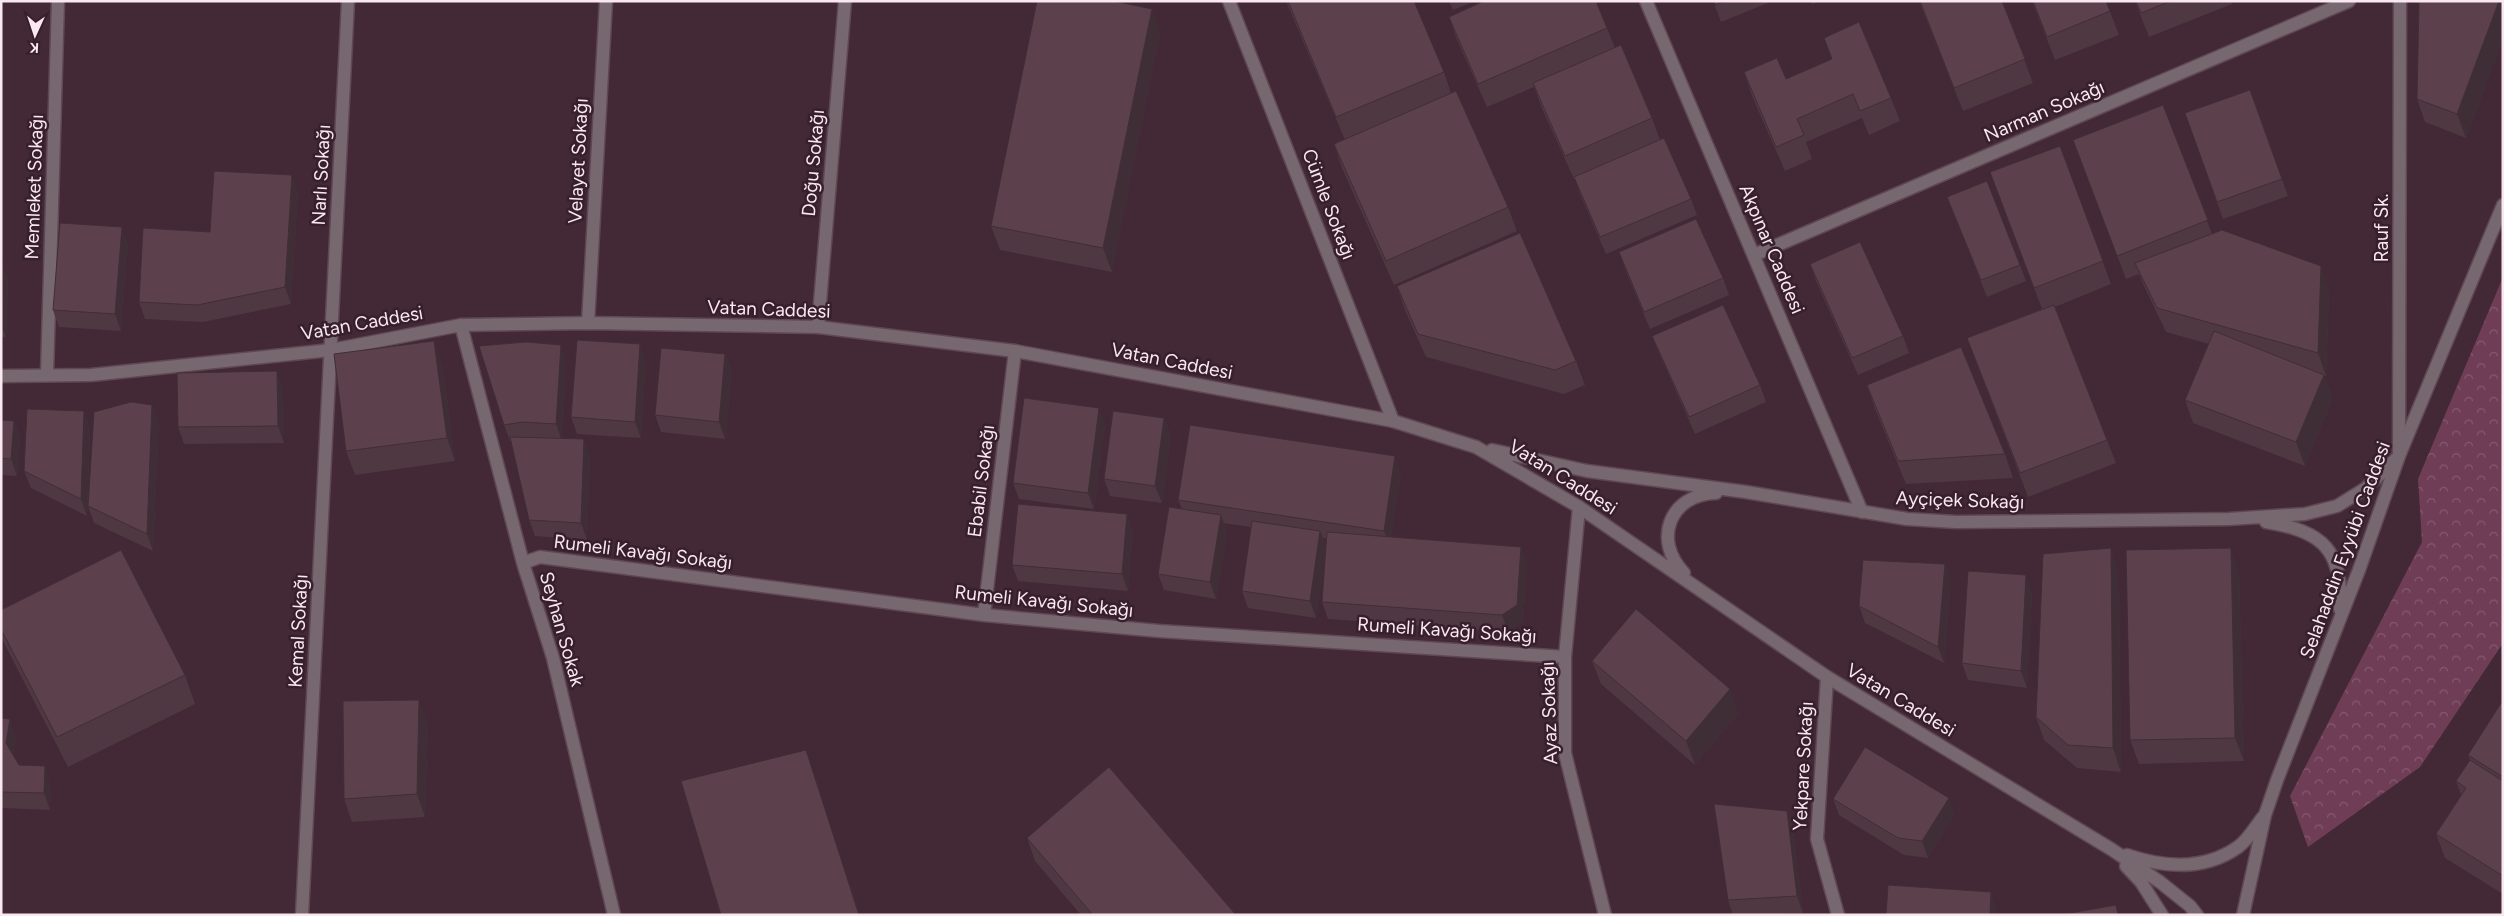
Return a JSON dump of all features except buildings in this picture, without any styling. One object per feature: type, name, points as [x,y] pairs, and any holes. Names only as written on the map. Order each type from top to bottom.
[{"type":"street","name":"Memleket Sokağı","points":[[48,374],[58,1]]},
{"type":"street","name":"Narlı Sokağı","points":[[331,350],[348,1]]},
{"type":"street","name":"Velayet Sokağı","points":[[588,323],[606,1]]},
{"type":"street","name":"Doğu Sokağı","points":[[818,327],[845,1]]},
{"type":"street","name":"Cümle Sokağı","points":[[1229,1],[1394,421]]},
{"type":"street","name":"Akpınar Caddesi","points":[[1646,1],[1862,512]]},
{"type":"street","name":"Narman Sokağı","points":[[1754,254],[2348,1]]},
{"type":"street","name":"Rauf Sk.","points":[[2399,456],[2400,1]]},
{"type":"street","name":"Selahaddin Eyyübi Caddesi","points":[[2243,915],[2266,815],[2399,456],[2503,205]]},
{"type":"street","name":"Vatan Caddesi","points":[[1,376],[91,375],[331,350],[460,325],[588,323],[818,327],[1015,351],[1394,421],[1476,447],[1579,506],[1827,677],[2111,849],[2160,882],[2190,906],[2197,915]]},
{"type":"street","name":"Seyhan Sokak","points":[[460,325],[523,563],[553,658],[614,915]]},
{"type":"street","name":"Kemal Sokağı","points":[[302,915],[331,350]]},
{"type":"street","name":"Ebabil Sokağı","points":[[984,615],[1015,351]]},
{"type":"street","name":"Ayçiçek Sokağı","points":[[1476,447],[1587,471],[1746,492],[1907,519],[1956,522],[2229,519],[2305,514],[2338,506],[2366,488],[2399,456]]},
{"type":"street","points":[[1700,590],[1670,556],[1666,544],[1671,520],[1679,508],[1691,497],[1708,493],[1746,492]]},
{"type":"street","name":"Ayaz Sokağı","points":[[1579,506],[1565,657],[1565,753],[1605,915]]},
{"type":"street","points":[[2229,519],[2292,526],[2311,534],[2326,547],[2336,565],[2341,588],[2340,619]]},
{"type":"street","name":"Rumeli Kavağı Sokağı","points":[[523,563],[540,557],[984,615],[1159,631],[1565,657]]},
{"type":"street","name":"Yekpare Sokağı","points":[[1827,677],[1817,839],[1838,915]]},
{"type":"street","points":[[2111,849],[2154,864],[2185,865],[2210,861],[2239,846],[2266,815]]},
{"type":"street","points":[[2111,849],[2141,882],[2162,915]]},
{"type":"green space","points":[[2503,277],[2503,643],[2420,767],[2308,847],[2290,796],[2422,542],[2418,479]]}]
